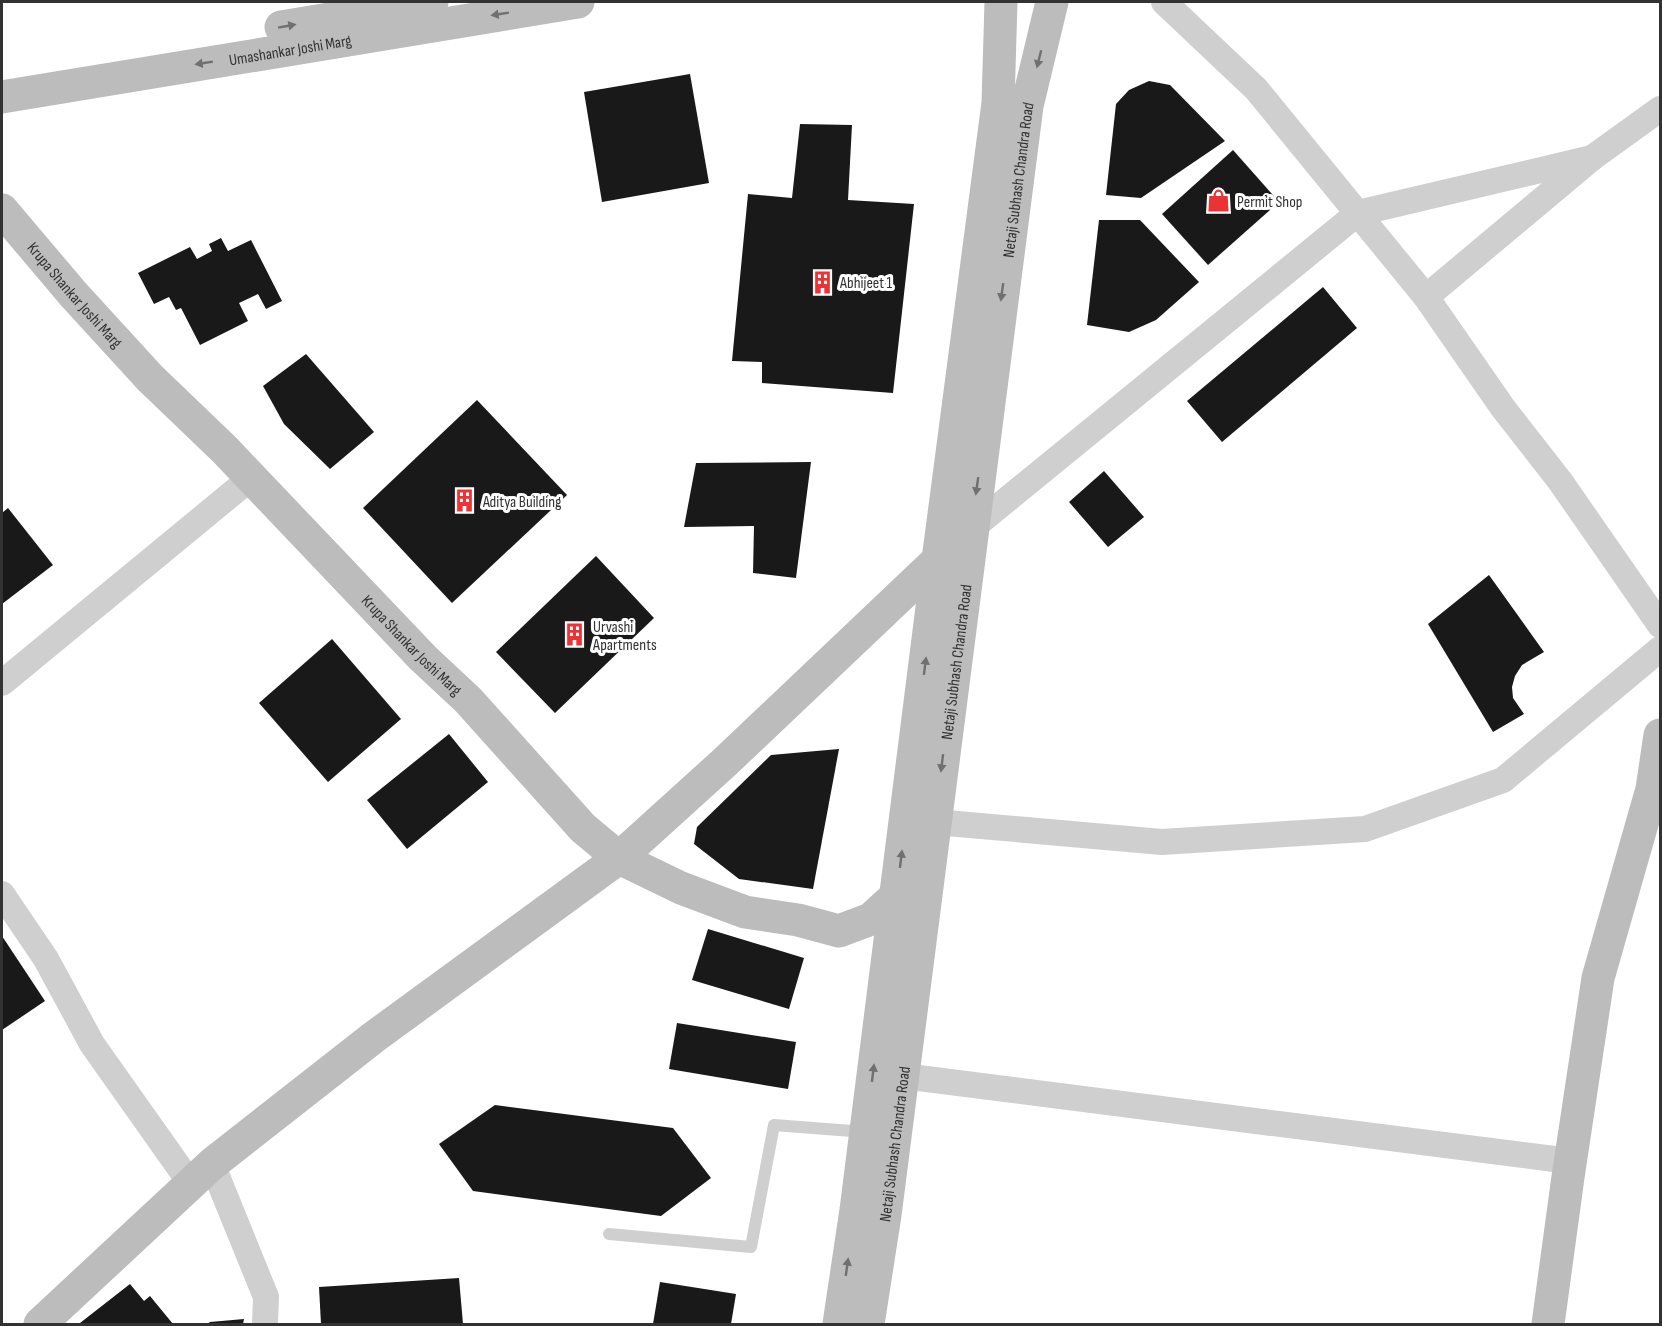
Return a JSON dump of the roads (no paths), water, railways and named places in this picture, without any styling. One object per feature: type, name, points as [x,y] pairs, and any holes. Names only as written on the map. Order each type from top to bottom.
[{"type":"street","name":"Umashankar Joshi Marg","points":[[2,77],[98,58],[432,2]]},
{"type":"street","name":"Umashankar Joshi Marg","points":[[2,97],[578,2]]},
{"type":"street","name":"Netaji Subhash Chandra Road","points":[[839,1324],[866,1132],[998,103],[1001,2]]},
{"type":"street","name":"Netaji Subhash Chandra Road","points":[[868,1324],[903,1076],[971,529],[1027,106],[1052,2]]},
{"type":"street","points":[[1164,2],[1256,89],[1426,297],[1503,408],[1560,481],[1660,625]]},
{"type":"street","points":[[1426,297],[1592,158],[1660,109]]},
{"type":"street","points":[[971,529],[1358,213],[1592,158]]},
{"type":"street","name":"Krupa Shankar Joshi Marg","points":[[2,210],[74,295],[150,378],[252,477],[423,658],[468,700],[583,828],[619,858],[681,888],[745,912],[798,920],[839,931],[871,919],[896,896]]},
{"type":"street","points":[[2,683],[252,477]]},
{"type":"street","points":[[40,1324],[201,1174],[374,1037],[619,858],[725,762],[938,560]]},
{"type":"street","points":[[935,822],[1162,842],[1365,829],[1503,780],[1660,649]]},
{"type":"street","points":[[1548,1324],[1598,978],[1653,789],[1660,735]]},
{"type":"street","points":[[2,894],[46,959],[92,1044],[201,1174],[266,1297],[265,1324]]},
{"type":"street","points":[[903,1076],[1570,1161]]},
{"type":"lane","points":[[609,1233],[751,1247],[774,1125],[866,1132]]},
{"type":"place","name":"Permit Shop","points":[[1219,201]]},
{"type":"place","name":"Abhijeet 1","points":[[822,282]]},
{"type":"place","name":"Aditya Building","points":[[465,501]]},
{"type":"place","name":"Urvashi Apartments","points":[[575,635]]}]
